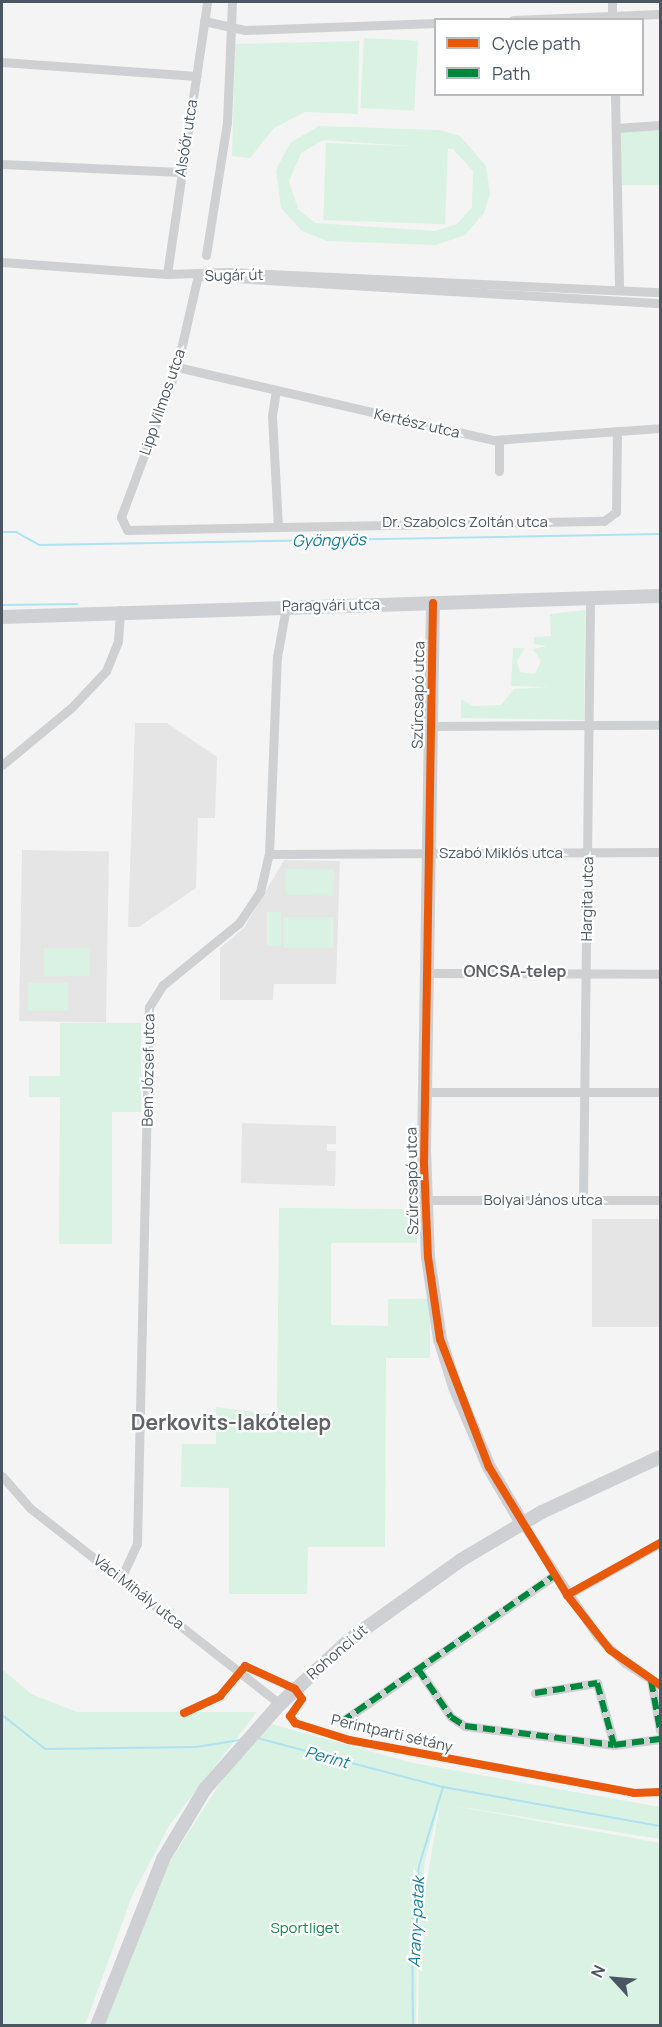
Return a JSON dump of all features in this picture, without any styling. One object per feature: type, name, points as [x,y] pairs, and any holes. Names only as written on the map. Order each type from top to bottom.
[{"type":"street","name":"Alsóőr utca","points":[[166,274],[207,2]]},
{"type":"street","points":[[206,255],[227,122],[232,2]]},
{"type":"street","points":[[612,2],[612,18],[660,14]]},
{"type":"street","points":[[204,21],[230,28],[434,23]]},
{"type":"street","points":[[2,62],[196,76]]},
{"type":"street","points":[[615,96],[619,290]]},
{"type":"street","points":[[616,128],[660,125]]},
{"type":"street","points":[[2,164],[181,172]]},
{"type":"street","points":[[2,262],[198,275]]},
{"type":"street","name":"Sugár út","points":[[198,275],[660,292]]},
{"type":"street","name":"Sugár út","points":[[198,275],[225,281],[660,303]]},
{"type":"street","name":"Lipp Vilmos utca","points":[[123,528],[121,517],[177,367],[198,275]]},
{"type":"street","name":"Kertész utca","points":[[177,367],[499,440],[660,428]]},
{"type":"street","points":[[276,390],[272,416],[278,527]]},
{"type":"street","name":"Dr. Szabolcs Zoltán utca","points":[[123,528],[278,527],[613,517],[617,431]]},
{"type":"street","points":[[499,440],[499,471]]},
{"type":"street","name":"Paragvári utca","points":[[2,617],[120,610],[660,596]]},
{"type":"street","name":"Hargita utca","points":[[583,1200],[590,598]]},
{"type":"street","name":"Szűrcsapó utca","points":[[433,603],[425,1200],[431,1284],[446,1359],[476,1441],[522,1523],[567,1595],[610,1650],[660,1685]]},
{"type":"street","name":"Bem József utca","points":[[121,1578],[137,1545],[149,1007],[163,985],[249,913],[269,854],[277,657],[286,607]]},
{"type":"street","points":[[2,765],[71,708],[106,670],[118,641],[120,610]]},
{"type":"street","points":[[431,726],[660,725]]},
{"type":"street","name":"Szabó Miklós utca","points":[[269,854],[660,852]]},
{"type":"street","points":[[429,973],[660,974]]},
{"type":"street","points":[[426,1092],[660,1092]]},
{"type":"street","name":"Bolyai János utca","points":[[425,1200],[660,1200]]},
{"type":"street","name":"Rohonci út","points":[[97,2025],[154,1876],[228,1760],[280,1704],[384,1613],[522,1523],[660,1457]]},
{"type":"street","name":"Váci Mihály utca","points":[[2,1476],[30,1508],[280,1704]]},
{"type":"street","points":[[567,1595],[660,1543]]},
{"type":"street","points":[[341,1722],[555,1575]]},
{"type":"street","name":"Perintparti sétány","points":[[418,1669],[451,1717],[465,1726],[614,1745]]},
{"type":"street","points":[[651,1680],[660,1730]]},
{"type":"street","points":[[535,1693],[602,1686],[614,1745],[660,1739]]},
{"type":"shaded area","points":[[135,723],[167,723],[217,757],[215,818],[198,818],[196,888],[139,927],[128,927]]},
{"type":"shaded area","points":[[22,850],[109,852],[106,1022],[19,1021]]},
{"type":"shaded area","points":[[284,860],[340,861],[336,984],[274,984],[273,1000],[220,1000],[220,948],[244,928]]},
{"type":"shaded area","points":[[242,1123],[336,1126],[336,1144],[327,1144],[327,1151],[336,1151],[335,1186],[241,1183]]},
{"type":"shaded area","points":[[592,1219],[660,1219],[660,1327],[592,1327]]},
{"type":"green space","points":[[364,38],[418,41],[414,111],[360,108]]},
{"type":"green space","points":[[359,41],[358,114],[305,112],[274,128],[250,158],[232,156],[235,44]]},
{"type":"green space","points":[[319,126],[440,130],[460,136],[486,166],[490,194],[484,213],[465,235],[436,245],[327,241],[302,231],[281,208],[276,170],[290,143]],"holes":[[[323,140],[453,149],[473,171],[472,207],[457,224],[435,231],[315,223],[298,209],[289,181],[301,153]]]},
{"type":"green space","points":[[621,127],[660,127],[660,185],[621,185]]},
{"type":"green space","points":[[326,143],[448,147],[445,224],[323,220]]},
{"type":"green space","points":[[585,610],[584,720],[461,718],[461,699],[473,706],[501,705],[514,689],[550,687],[511,686],[513,648],[525,648],[517,661],[520,672],[535,674],[541,661],[533,649],[547,646],[534,644],[534,637],[551,636],[550,614]]},
{"type":"green space","points":[[286,869],[334,870],[334,896],[286,895]]},
{"type":"green space","points":[[267,912],[281,912],[281,946],[267,946]]},
{"type":"green space","points":[[284,917],[333,917],[333,948],[284,948]]},
{"type":"green space","points":[[44,948],[90,948],[90,976],[44,976]]},
{"type":"green space","points":[[28,983],[68,983],[68,1011],[28,1011]]},
{"type":"green space","points":[[60,1023],[141,1023],[141,1112],[112,1112],[112,1244],[59,1244],[60,1097],[29,1097],[29,1076],[60,1076]]},
{"type":"green space","points":[[279,1208],[417,1209],[417,1243],[331,1243],[331,1325],[388,1326],[388,1299],[430,1299],[430,1358],[386,1358],[385,1547],[308,1547],[307,1594],[229,1594],[229,1488],[181,1487],[182,1444],[216,1444],[216,1407],[277,1415]]},
{"type":"green space","points":[[2,1669],[31,1694],[77,1712],[257,1712],[170,1824],[132,1896],[85,2025],[2,2025]]},
{"type":"green space","name":"Sportliget","points":[[268,1723],[413,1763],[660,1807],[660,1839],[449,1805],[660,1843],[660,2025],[418,2025],[419,1928],[440,1803],[425,1861],[417,1939],[416,2025],[104,2026],[150,1893],[230,1767]]},
{"type":"waterway","name":"Gyöngyös","points":[[2,532],[16,532],[39,545],[660,534]]},
{"type":"waterway","points":[[2,605],[77,604]]},
{"type":"waterway","name":"Perint","points":[[2,1715],[45,1749],[196,1747],[240,1740]]},
{"type":"waterway","name":"Perint","points":[[257,1738],[443,1787],[660,1826]]},
{"type":"waterway","name":"Arany-patak","points":[[413,2026],[412,1921],[419,1866],[443,1787]]},
{"type":"marked path","points":[[341,1722],[555,1575]]},
{"type":"marked path","points":[[418,1669],[451,1717],[465,1726],[614,1745]]},
{"type":"marked path","points":[[651,1680],[660,1730]]},
{"type":"marked path","points":[[535,1693],[597,1683],[614,1745],[660,1739]]},
{"type":"cycle path","points":[[433,603],[424,1163],[428,1257],[440,1339],[489,1467],[567,1595],[610,1650],[660,1685]]},
{"type":"cycle path","points":[[567,1595],[660,1543]]},
{"type":"cycle path","points":[[184,1713],[220,1696],[245,1666],[295,1689],[302,1699],[290,1716],[295,1723],[349,1740],[634,1793],[660,1792]]},
{"type":"district","name":"ONCSA-telep","points":[[515,971]]},
{"type":"district","name":"Derkovits-lakótelep","points":[[231,1422]]}]
